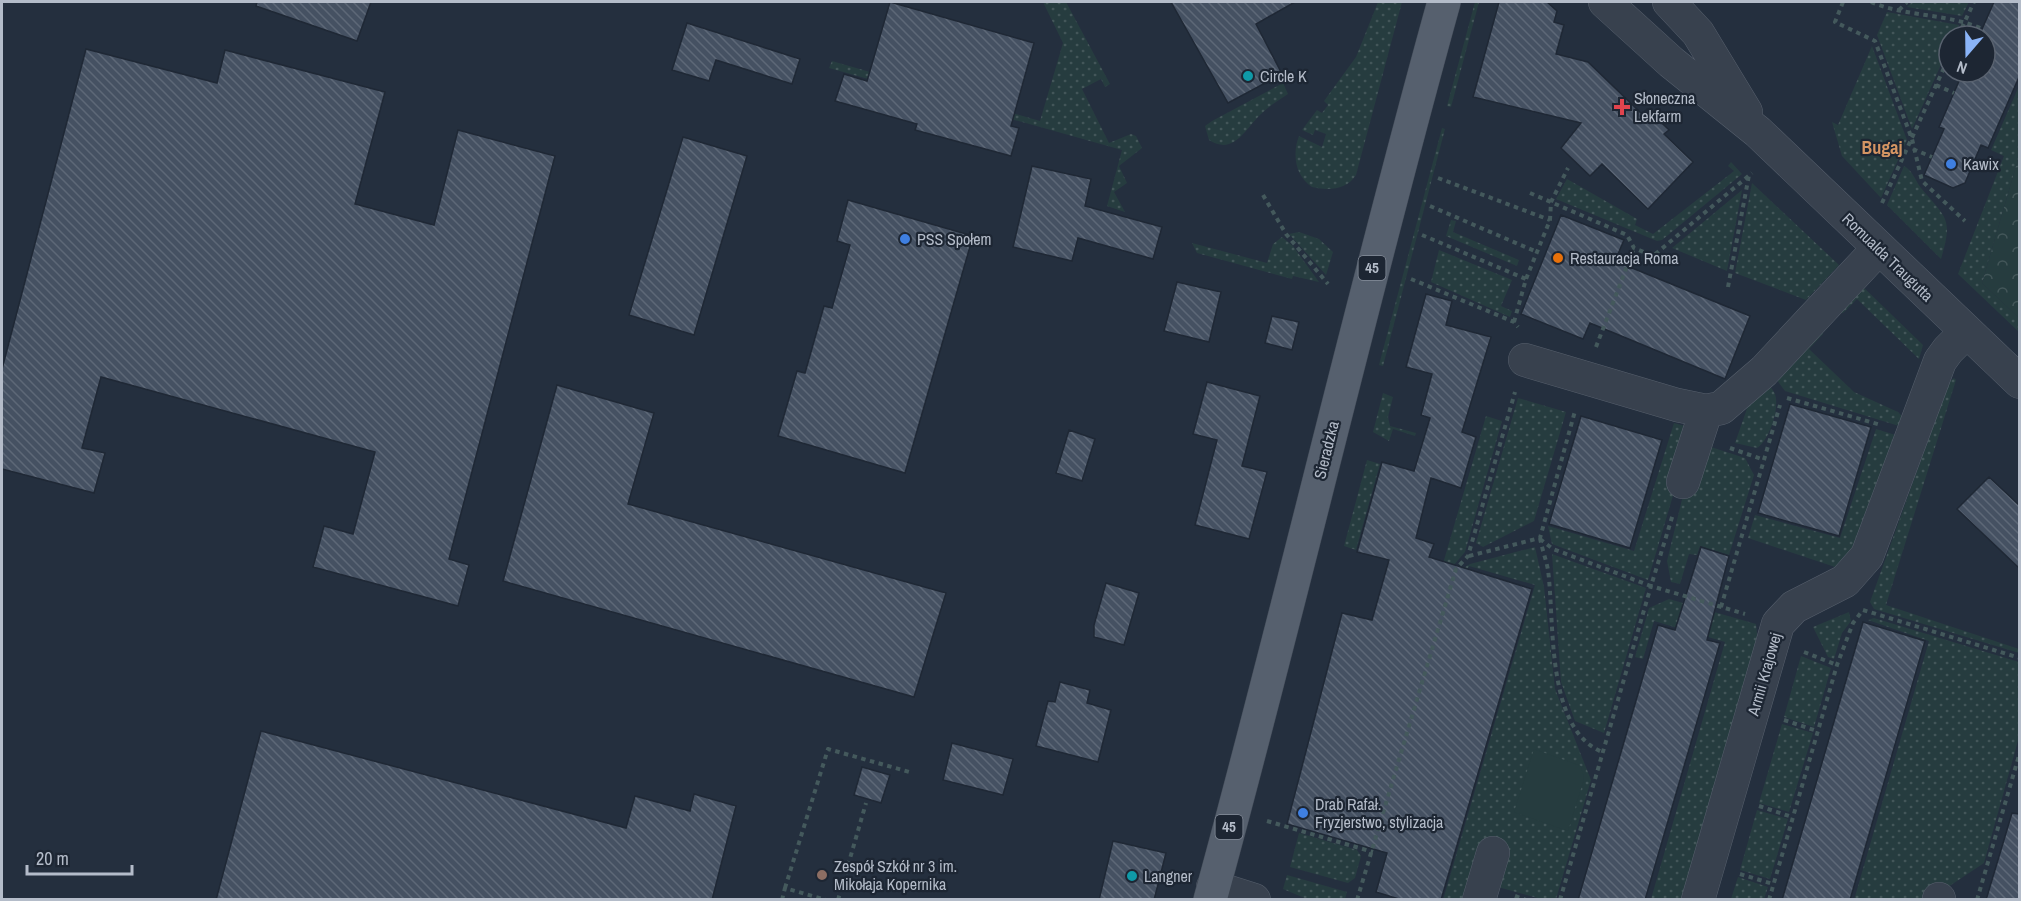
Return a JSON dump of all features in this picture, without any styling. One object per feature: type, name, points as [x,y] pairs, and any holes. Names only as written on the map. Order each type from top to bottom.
[{"type":"main road","name":"Sieradzka","points":[[1211,893],[1303,544],[1360,311],[1443,2]]},
{"type":"street","name":"Romualda Traugutta","points":[[1605,2],[1671,62],[1758,132],[2019,382]]},
{"type":"street","name":"Romualda Traugutta","points":[[1669,2],[1698,33],[1758,132]]},
{"type":"street","points":[[1525,360],[1584,379],[1706,411],[1721,408],[1737,397],[1878,249]]},
{"type":"street","name":"Armii Krajowej","points":[[1698,900],[1778,624],[1794,607],[1845,580],[1868,556],[1940,361],[1966,332]]},
{"type":"street","points":[[1683,482],[1706,411]]},
{"type":"street","points":[[1479,900],[1493,853]]},
{"type":"street","points":[[1211,893],[1254,900]]},
{"type":"path","points":[[1843,2],[1835,22],[1875,41],[1912,139],[1922,181],[1965,221]]},
{"type":"path","points":[[1871,2],[1899,10],[1971,24]]},
{"type":"path","points":[[1899,10],[1907,2]]},
{"type":"path","points":[[1964,24],[1974,2]]},
{"type":"path","points":[[1881,207],[1936,85],[1954,93]]},
{"type":"path","points":[[1913,149],[1932,157]]},
{"type":"path","points":[[1514,322],[1526,279],[1550,220],[1551,202],[1568,168]]},
{"type":"path","points":[[1530,193],[1628,235],[1634,248],[1653,256],[1751,174],[1728,287]]},
{"type":"path","points":[[1438,178],[1550,220]]},
{"type":"path","points":[[1263,195],[1286,234],[1328,284]]},
{"type":"path","points":[[1430,206],[1537,252]]},
{"type":"path","points":[[1422,235],[1526,279]]},
{"type":"path","points":[[1602,752],[1591,747],[1576,730],[1558,684],[1547,568],[1540,538],[1584,379],[1634,248]]},
{"type":"path","points":[[1357,900],[1456,569],[1468,556],[1529,343],[1514,322],[1412,279]]},
{"type":"path","points":[[1722,607],[1783,397],[1891,429]]},
{"type":"path","points":[[1560,900],[1683,482]]},
{"type":"path","points":[[1468,556],[1540,538]]},
{"type":"path","points":[[1540,538],[1553,549],[1651,586],[1750,615]]},
{"type":"path","points":[[1769,900],[1837,665],[1853,622],[1863,610],[2019,658]]},
{"type":"path","points":[[1803,652],[1837,665]]},
{"type":"path","points":[[1783,720],[1817,731]]},
{"type":"path","points":[[782,900],[828,749],[913,773]]},
{"type":"path","points":[[1977,900],[2019,752]]},
{"type":"path","points":[[838,900],[866,802]]},
{"type":"path","points":[[1758,806],[1792,817]]},
{"type":"path","points":[[1264,820],[1373,852]]},
{"type":"path","points":[[1738,873],[1773,884]]},
{"type":"path","points":[[785,888],[826,900]]},
{"type":"green space","points":[[1043,2],[1066,2],[1110,84],[1105,87],[1101,79],[1082,89],[1109,143],[1131,134],[1136,136],[1142,148],[1119,166],[1127,183],[1114,192],[1125,212],[1107,206],[1122,150],[829,68],[832,61],[1040,121],[1063,43]]},
{"type":"green space","points":[[1378,2],[1402,2],[1356,175],[1348,184],[1337,188],[1312,187],[1302,177],[1296,164],[1299,136],[1322,147],[1326,134],[1315,130],[1313,135],[1302,130],[1317,110],[1322,113],[1328,105],[1324,101],[1356,57]]},
{"type":"green space","points":[[1475,2],[1479,2],[1451,107],[1447,106]]},
{"type":"green space","points":[[1912,2],[1969,2],[1962,16],[1907,7]]},
{"type":"green space","points":[[1887,12],[1953,24],[1937,24],[1937,74],[1912,129],[1877,35]]},
{"type":"green space","points":[[1872,46],[1907,140],[1881,198],[1842,156],[1832,122],[1838,125]]},
{"type":"green space","points":[[1283,83],[1288,94],[1264,111],[1238,139],[1225,145],[1209,140],[1205,126]]},
{"type":"green space","points":[[2019,86],[2019,156],[1982,283],[2019,318],[2019,332],[1958,274],[2004,156],[1991,150]]},
{"type":"green space","points":[[1442,128],[1445,129],[1383,366],[1379,365]]},
{"type":"green space","points":[[2019,156],[2020,318],[1982,283]]},
{"type":"green space","points":[[1731,162],[1742,174],[1662,240],[1657,241],[1556,199],[1567,179],[1637,219],[1635,225],[1653,234],[1734,171],[1728,166]]},
{"type":"green space","points":[[1904,166],[1912,173],[1945,220],[1947,235],[1941,259],[1887,205]]},
{"type":"green space","points":[[1752,183],[1839,265],[1806,300],[1735,273]]},
{"type":"green space","points":[[1742,190],[1727,271],[1672,248]]},
{"type":"green space","points":[[1451,220],[1456,221],[1453,232],[1519,260],[1517,266],[1446,236]]},
{"type":"green space","points":[[1299,232],[1319,239],[1333,252],[1326,275],[1289,234]]},
{"type":"green space","points":[[1282,237],[1293,246],[1319,282],[1293,276],[1292,279],[1197,253],[1192,243],[1267,263],[1273,244]]},
{"type":"green space","points":[[1439,250],[1512,280],[1501,306],[1512,311],[1510,317],[1431,282]]},
{"type":"green space","points":[[1860,284],[1923,345],[1919,359],[1857,299],[1843,313],[1837,313]]},
{"type":"green space","points":[[1820,328],[1823,334],[1809,349],[1854,392],[1898,412],[1903,417],[1899,426],[1785,391],[1773,375]]},
{"type":"green space","points":[[1954,378],[1956,380],[1886,605],[2019,649],[2019,653],[1874,609],[1870,602],[1949,382]]},
{"type":"green space","points":[[1767,381],[1775,394],[1776,407],[1766,439],[1757,448],[1735,443],[1750,400]]},
{"type":"green space","points":[[1383,393],[1393,397],[1388,417],[1390,426],[1416,433],[1415,436],[1393,429],[1389,441],[1373,432]]},
{"type":"green space","points":[[1518,398],[1566,412],[1534,521],[1483,547],[1476,543]]},
{"type":"green space","points":[[1486,416],[1502,421],[1465,552],[1453,566],[1372,840],[1361,845]]},
{"type":"green space","points":[[1674,423],[1688,427],[1688,445],[1648,580],[1552,544],[1548,526],[1634,551]]},
{"type":"green space","points":[[1876,429],[1902,437],[1867,527],[1838,568],[1748,538],[1755,515],[1840,538]]},
{"type":"green space","points":[[1711,447],[1745,458],[1754,475],[1729,555],[1700,546],[1697,555],[1689,554],[1680,584],[1671,582],[1667,561],[1686,483],[1699,487]]},
{"type":"green space","points":[[1367,460],[1380,464],[1356,550],[1344,546]]},
{"type":"green space","points":[[1535,547],[1544,587],[1555,689],[1591,780],[1556,899],[1541,899],[1494,886],[1467,899],[1443,900],[1535,585],[1469,566],[1467,570],[1462,569],[1470,564]]},
{"type":"green space","points":[[1552,554],[1646,588],[1604,733],[1575,721],[1561,682]]},
{"type":"green space","points":[[1669,599],[1756,624],[1759,652],[1686,899],[1651,899],[1725,642],[1654,621],[1643,659],[1635,657],[1649,608]]},
{"type":"green space","points":[[1849,612],[1851,621],[1842,633],[1834,659],[1828,657],[1813,627]]},
{"type":"green space","points":[[1874,618],[2019,662],[2019,737],[1984,863],[1930,899],[1854,900],[1929,641],[1868,620]]},
{"type":"green space","points":[[1801,656],[1831,668],[1814,727],[1784,717]]},
{"type":"green space","points":[[1782,724],[1813,733],[1789,812],[1759,803]]},
{"type":"green space","points":[[1534,749],[1581,766],[1584,779],[1568,831],[1514,812]]},
{"type":"green space","points":[[1757,810],[1788,819],[1770,879],[1740,870]]},
{"type":"green space","points":[[1299,833],[1357,850],[1361,856],[1355,878],[1348,883],[1290,867]]},
{"type":"green space","points":[[1287,875],[1347,892],[1345,899],[1307,899],[1283,889]]},
{"type":"green space","points":[[1738,877],[1768,887],[1764,899],[1731,899]]},
{"type":"building","points":[[257,2],[371,2],[357,41],[256,6]]},
{"type":"building","points":[[890,2],[1034,43],[1011,126],[1019,128],[1011,156],[915,130],[917,124],[835,101],[844,74],[867,81]]},
{"type":"building","points":[[1171,2],[1295,2],[1256,24],[1282,74],[1228,103]]},
{"type":"building","points":[[1499,2],[1547,2],[1557,11],[1554,22],[1564,25],[1556,54],[1588,62],[1642,114],[1647,109],[1669,130],[1664,134],[1693,162],[1648,209],[1602,164],[1590,176],[1561,148],[1581,123],[1473,97]]},
{"type":"building","points":[[1994,2],[2019,2],[2019,77],[1988,148],[1981,145],[1965,183],[1953,188],[1924,175],[1944,129],[1939,127],[1958,84],[1997,84],[1997,24],[1984,24]]},
{"type":"building","points":[[687,23],[800,59],[792,84],[716,60],[709,81],[672,70]]},
{"type":"building","points":[[86,49],[217,83],[225,50],[385,92],[355,204],[434,225],[458,130],[555,156],[449,559],[469,565],[458,606],[313,567],[324,526],[353,534],[375,452],[101,377],[82,448],[105,453],[94,493],[2,469],[2,369]]},
{"type":"building","points":[[683,137],[747,156],[694,335],[629,315]]},
{"type":"building","points":[[1032,166],[1091,179],[1085,206],[1162,227],[1153,259],[1078,238],[1072,261],[1013,247]]},
{"type":"building","points":[[848,200],[973,236],[905,473],[778,436],[797,371],[805,373],[824,306],[832,308],[850,245],[837,241]]},
{"type":"building","points":[[1561,215],[1624,240],[1615,261],[1750,316],[1725,379],[1590,323],[1583,339],[1521,314]]},
{"type":"building","points":[[1177,282],[1221,292],[1209,342],[1164,331]]},
{"type":"building","points":[[1426,294],[1452,301],[1446,325],[1491,337],[1462,432],[1476,437],[1461,488],[1431,478],[1416,538],[1434,544],[1429,557],[1532,589],[1441,900],[1402,900],[1376,892],[1387,853],[1287,824],[1342,613],[1372,620],[1389,560],[1357,552],[1382,462],[1414,471],[1430,418],[1421,415],[1432,374],[1406,367]]},
{"type":"building","points":[[1272,316],[1299,322],[1292,350],[1265,343]]},
{"type":"building","points":[[1207,382],[1260,396],[1242,466],[1267,472],[1249,539],[1195,525],[1217,440],[1193,434]]},
{"type":"building","points":[[557,385],[654,413],[628,504],[946,593],[914,697],[503,581]]},
{"type":"building","points":[[1790,404],[1871,427],[1839,536],[1758,513]]},
{"type":"building","points":[[1581,416],[1662,440],[1630,548],[1549,524]]},
{"type":"building","points":[[1069,430],[1095,439],[1082,481],[1056,473]]},
{"type":"building","points":[[1989,477],[2019,505],[2019,568],[1957,509]]},
{"type":"building","points":[[1701,547],[1729,556],[1707,640],[1720,643],[1645,900],[1578,900],[1658,625],[1675,630]]},
{"type":"building","points":[[1106,583],[1139,593],[1124,645],[1094,637],[1094,625]]},
{"type":"building","points":[[1863,622],[1925,641],[1850,900],[1782,900]]},
{"type":"building","points":[[1060,682],[1090,690],[1087,703],[1111,710],[1098,762],[1036,746],[1048,701],[1055,702]]},
{"type":"building","points":[[261,731],[626,828],[635,796],[690,811],[694,794],[736,806],[712,900],[216,900]]},
{"type":"building","points":[[952,743],[1013,759],[1003,795],[943,780]]},
{"type":"building","points":[[862,767],[890,775],[881,803],[854,795]]},
{"type":"building","points":[[2012,813],[2019,814],[2019,900],[1986,900]]},
{"type":"building","name":"Langner","points":[[1113,841],[1166,853],[1154,900],[1099,900]]},
{"type":"place","name":"Circle K","points":[[1248,76]]},
{"type":"place","name":"Słoneczna Lekfarm","points":[[1622,107]]},
{"type":"place","name":"Kawix","points":[[1951,164]]},
{"type":"place","name":"PSS Społem","points":[[905,239]]},
{"type":"place","name":"Restauracja Roma","points":[[1558,258]]},
{"type":"place","name":"Drab Rafał. Fryzjerstwo, stylizacja","points":[[1303,813]]},
{"type":"place","name":"Zespół Szkół nr 3 im. Mikołaja Kopernika","points":[[822,875]]},
{"type":"place","name":"Langner","points":[[1132,876]]},
{"type":"district","name":"Bugaj","points":[[1882,148]]}]
